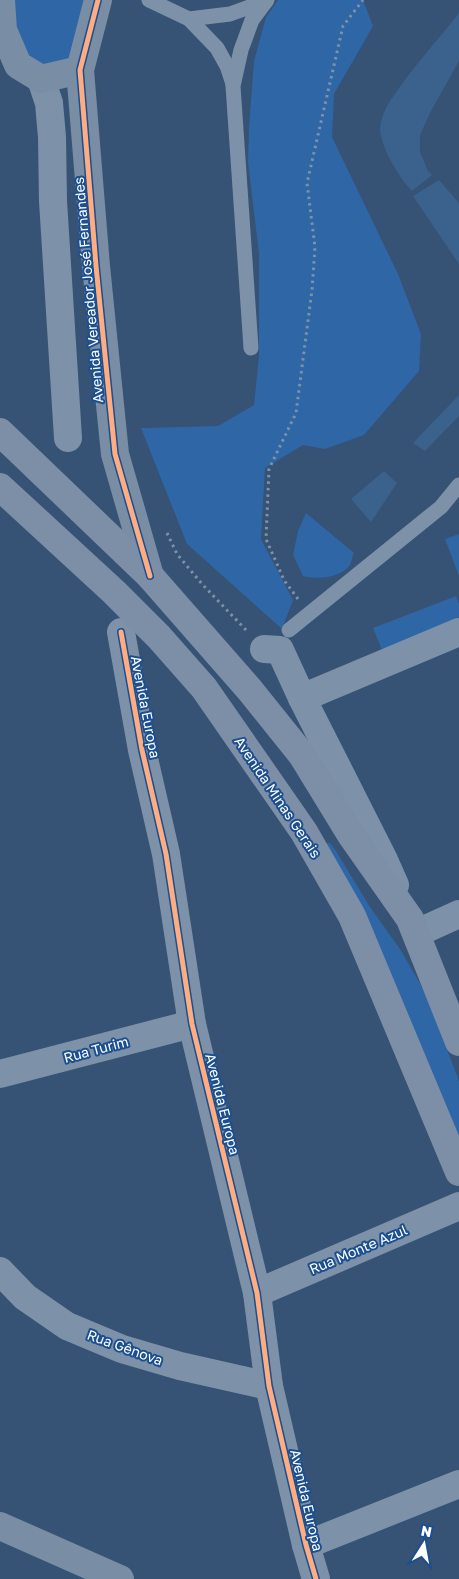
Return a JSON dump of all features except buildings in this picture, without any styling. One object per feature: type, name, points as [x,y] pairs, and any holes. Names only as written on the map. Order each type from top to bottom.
[{"type":"main road","points":[[0,432],[150,576],[249,689],[302,755],[351,835],[413,926],[459,1042]]},
{"type":"main road","name":"Avenida Minas Gerais","points":[[0,486],[114,592],[159,637],[204,688],[304,832],[352,916],[459,1172]]},
{"type":"street","points":[[1,0],[2,32],[18,65],[41,79],[80,70]]},
{"type":"street","name":"Avenida Vereador José Fernandes","points":[[98,0],[80,70],[97,276],[115,454],[150,576]]},
{"type":"street","name":"Avenida Vereador José Fernandes","points":[[41,79],[49,103],[52,137],[53,201],[68,438]]},
{"type":"street","name":"Avenida Europa","points":[[121,632],[142,750],[166,854],[192,1024],[257,1293],[269,1386],[306,1545],[316,1579]]},
{"type":"street","points":[[302,698],[459,632]]},
{"type":"street","points":[[285,636],[302,698],[383,858],[413,926],[459,914]]},
{"type":"street","name":"Rua Turim","points":[[0,1074],[192,1024]]},
{"type":"street","name":"Rua Monte Azul","points":[[257,1293],[459,1206]]},
{"type":"street","name":"Rua Gênova","points":[[0,1271],[25,1298],[76,1330],[122,1349],[180,1366],[269,1386]]},
{"type":"street","points":[[306,1545],[459,1484]]},
{"type":"street","points":[[0,1526],[120,1579]]},
{"type":"lane","points":[[149,0],[188,19],[217,48],[227,66],[233,86],[251,348]]},
{"type":"lane","points":[[188,19],[230,14],[267,1]]},
{"type":"lane","points":[[233,86],[241,50],[252,20],[267,1]]},
{"type":"lane","points":[[285,636],[441,507],[459,485]]},
{"type":"path","points":[[285,636],[284,580],[266,539],[269,469],[296,413],[312,290],[315,247],[308,183],[343,26],[363,0]]},
{"type":"path","points":[[164,528],[177,554],[202,584],[285,636]]},
{"type":"shaded area","points":[[1,0],[98,0],[80,70],[19,63]]},
{"type":"shaded area","points":[[278,0],[363,0],[373,26],[334,94],[332,137],[398,274],[421,334],[419,371],[364,435],[325,449],[303,445],[265,468],[261,539],[293,600],[282,629],[187,544],[141,428],[218,426],[254,405],[259,355],[259,254],[248,162],[249,127],[254,61],[266,17]]},
{"type":"shaded area","points":[[459,13],[459,61],[420,135],[420,152],[428,171],[432,175],[412,191],[397,171],[384,146],[380,130],[381,122],[388,105],[400,87]]},
{"type":"shaded area","points":[[439,180],[459,203],[459,264],[413,196]]},
{"type":"shaded area","points":[[459,395],[459,416],[425,451],[413,443]]},
{"type":"shaded area","points":[[384,471],[397,483],[371,522],[351,499]]},
{"type":"shaded area","points":[[306,513],[354,553],[350,565],[341,573],[321,578],[303,576],[293,555],[298,531]]},
{"type":"shaded area","points":[[459,534],[459,576],[445,539]]},
{"type":"shaded area","points":[[456,596],[459,604],[459,619],[382,650],[373,628]]},
{"type":"shaded area","points":[[326,843],[330,843],[336,851],[370,907],[400,949],[426,994],[459,1081],[459,1150]]},
{"type":"cycle path","points":[[98,0],[80,70],[96,266],[115,454],[150,576]]},
{"type":"cycle path","points":[[121,632],[142,750],[166,854],[192,1024],[257,1293],[269,1386],[306,1545],[316,1579]]}]
